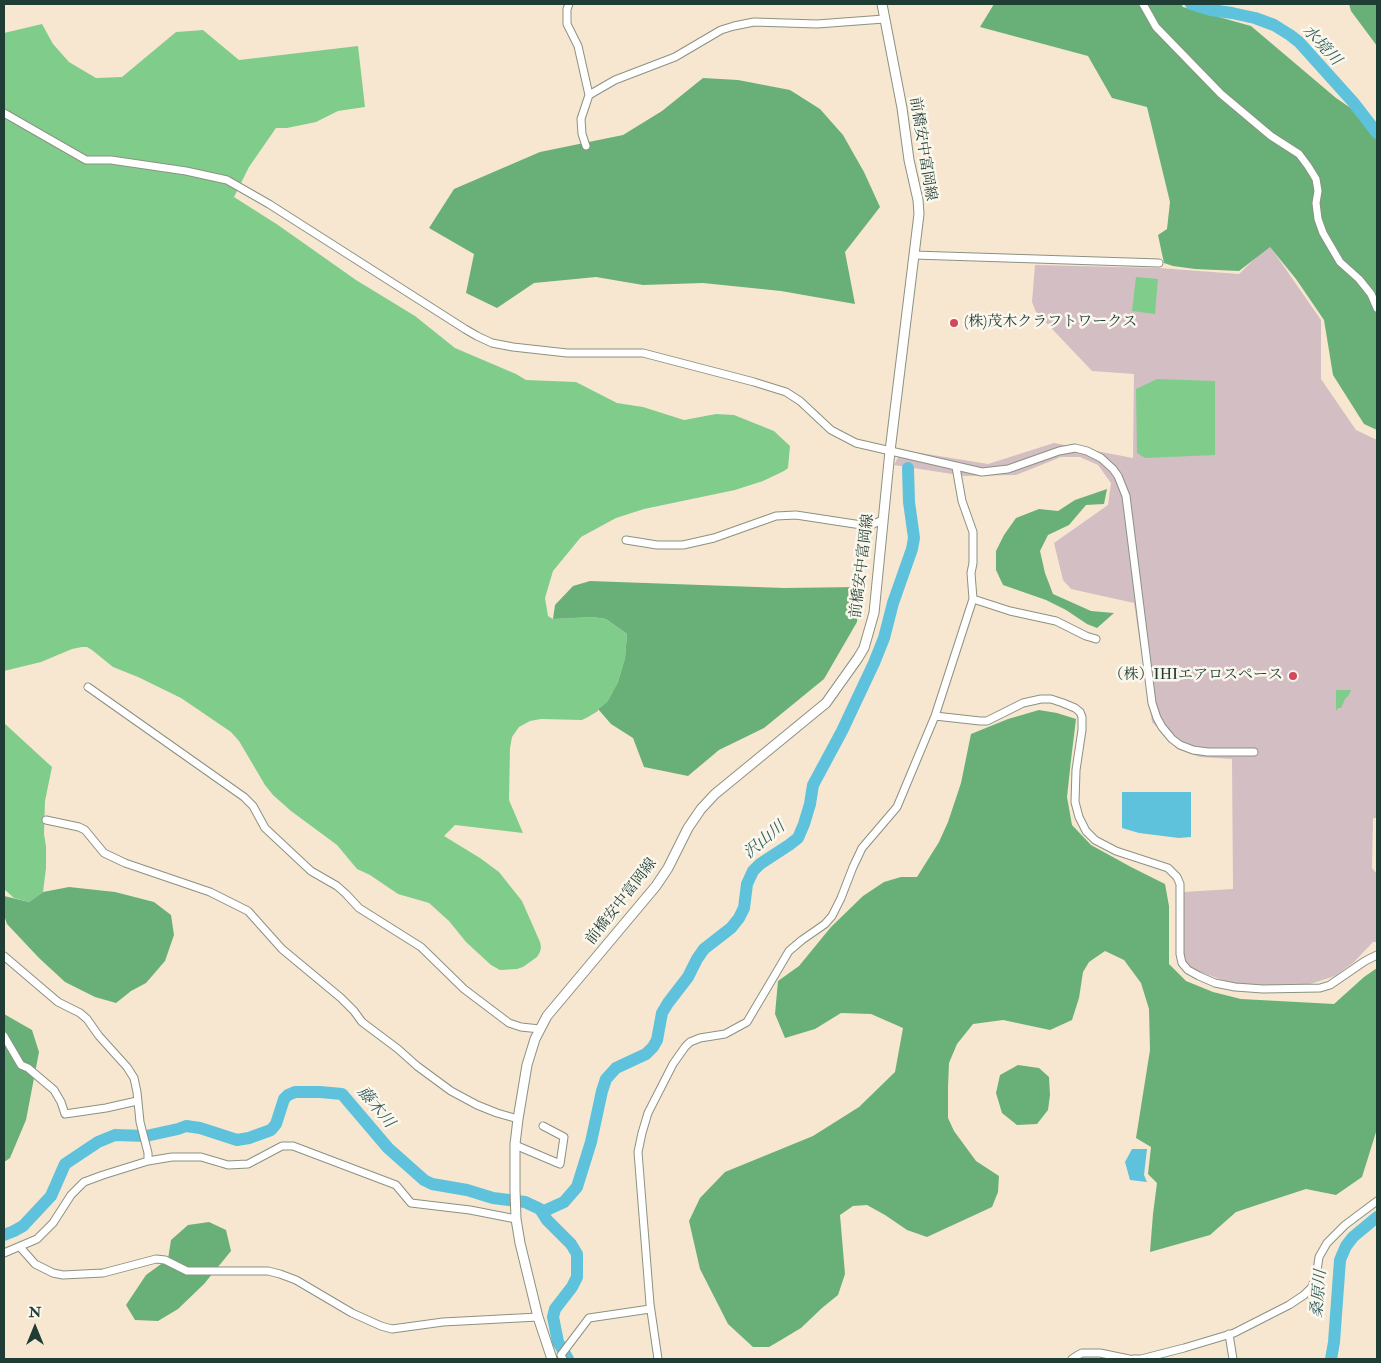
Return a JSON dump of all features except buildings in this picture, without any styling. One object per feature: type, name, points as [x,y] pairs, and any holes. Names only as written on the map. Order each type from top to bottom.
[{"type":"main road","name":"前橋安中富岡線","points":[[516,1217],[515,1190],[518,1119],[527,1065],[535,1039],[547,1016],[656,886],[668,868],[688,828],[701,809],[715,794],[826,703],[864,648],[874,613],[890,451],[918,227],[918,200],[909,160],[902,108],[882,4]]},
{"type":"main road","points":[[516,1217],[520,1243],[538,1317],[552,1359]]},
{"type":"street","points":[[568,4],[567,24],[578,46],[589,95],[581,120],[582,134],[586,146]]},
{"type":"street","points":[[1143,4],[1156,27],[1221,94],[1271,136],[1298,154],[1308,166],[1316,179],[1318,219],[1323,233],[1340,262],[1359,279],[1377,308]]},
{"type":"street","points":[[589,95],[615,80],[675,57],[721,30],[734,26],[754,22],[817,24],[884,19]]},
{"type":"street","points":[[4,113],[86,160],[111,160],[186,171],[227,180],[283,213],[465,329],[492,343],[567,353],[644,353],[786,392],[800,400],[831,430],[856,443],[982,472],[1008,469],[1046,455],[1075,448],[1087,451],[1101,458],[1118,476],[1126,496],[1152,703],[1156,718],[1172,739],[1180,745],[1193,750],[1208,752],[1254,752]]},
{"type":"street","points":[[914,255],[1159,263]]},
{"type":"street","points":[[658,1359],[650,1309],[638,1152],[646,1120],[673,1064],[690,1042],[700,1038],[725,1034],[747,1022],[789,951],[825,924],[832,916],[862,848],[897,807],[935,716],[973,599],[971,573],[973,563],[973,532],[962,501],[956,466]]},
{"type":"street","points":[[626,540],[658,545],[683,545],[714,538],[776,516],[796,515],[868,526],[883,520]]},
{"type":"street","points":[[973,599],[1010,611],[1056,621],[1096,640]]},
{"type":"street","points":[[88,688],[244,797],[253,806],[265,828],[311,871],[337,886],[360,908],[421,947],[464,990],[509,1023],[521,1027],[540,1029]]},
{"type":"street","points":[[935,716],[987,721],[1023,703],[1041,699],[1057,701],[1080,712],[1082,730],[1076,770],[1075,802],[1079,818],[1086,831],[1095,840],[1116,851],[1168,868],[1177,877],[1180,884],[1180,954],[1182,963],[1188,970],[1199,976],[1215,983],[1235,988],[1320,988],[1330,985],[1377,955]]},
{"type":"street","points":[[46,820],[79,827],[85,830],[104,853],[126,863],[202,889],[248,911],[282,949],[341,998],[362,1022],[417,1066],[451,1091],[477,1105],[518,1119]]},
{"type":"street","points":[[4,956],[58,1002],[88,1019],[127,1067],[134,1078],[148,1161]]},
{"type":"street","points":[[4,1036],[21,1064],[54,1090],[65,1114],[138,1101]]},
{"type":"street","points":[[516,1145],[560,1164],[564,1137],[543,1126]]},
{"type":"street","points":[[4,1253],[37,1239],[46,1231],[71,1195],[84,1182],[148,1161],[172,1157],[201,1157],[228,1164],[248,1164],[282,1146],[293,1146],[396,1185],[411,1203],[516,1217]]},
{"type":"street","points":[[1133,1359],[1141,1359],[1184,1348],[1229,1334],[1304,1295],[1316,1278],[1319,1257],[1327,1243],[1345,1224],[1377,1201]]},
{"type":"street","points":[[20,1247],[35,1264],[53,1273],[63,1275],[103,1273],[156,1259],[165,1260],[187,1271],[268,1271],[303,1283],[352,1313],[392,1329],[443,1322],[538,1317]]},
{"type":"street","points":[[563,1359],[561,1355],[589,1318],[650,1309]]},
{"type":"street","points":[[1229,1334],[1233,1359]]},
{"type":"street","points":[[1072,1359],[1082,1354],[1100,1354],[1129,1359]]},
{"type":"shaded area","points":[[1269,245],[1321,320],[1321,379],[1356,430],[1377,440],[1377,818],[1373,818],[1372,868],[1377,874],[1377,942],[1373,942],[1354,962],[1335,976],[1304,986],[1240,986],[1189,968],[1183,958],[1183,892],[1233,889],[1232,759],[1200,757],[1177,749],[1152,722],[1134,603],[1071,589],[1063,580],[1054,543],[1108,505],[1111,483],[1098,465],[1080,457],[1061,457],[1016,475],[965,476],[894,465],[902,450],[988,464],[1054,443],[1133,458],[1134,374],[1092,371],[1036,312],[1032,302],[1035,265],[1159,268],[1239,274]]},
{"type":"green space","points":[[994,4],[1181,4],[1183,7],[1251,26],[1336,98],[1377,126],[1377,430],[1364,424],[1333,375],[1324,320],[1296,279],[1270,247],[1239,271],[1195,269],[1164,263],[1158,235],[1167,229],[1170,202],[1147,107],[1112,98],[1088,56],[980,27]]},
{"type":"green space","points":[[1349,4],[1377,4],[1377,46],[1351,11]]},
{"type":"green space","points":[[42,24],[53,44],[69,62],[96,78],[122,77],[176,32],[203,30],[239,60],[358,46],[365,107],[338,111],[316,122],[287,128],[276,128],[249,167],[234,197],[278,225],[356,280],[415,316],[455,348],[526,380],[576,382],[617,403],[643,407],[684,420],[716,414],[734,415],[774,431],[790,446],[788,468],[784,471],[763,481],[735,490],[644,509],[616,518],[581,537],[553,571],[545,598],[548,616],[553,619],[593,617],[606,619],[627,634],[625,658],[618,682],[607,702],[588,717],[582,720],[541,719],[530,721],[519,727],[512,737],[509,800],[523,833],[455,825],[444,836],[499,872],[522,901],[541,947],[537,957],[523,967],[500,970],[491,965],[429,903],[398,894],[370,875],[357,869],[337,845],[291,811],[273,795],[239,741],[231,732],[181,698],[113,667],[87,647],[72,649],[41,662],[4,671],[4,33]]},
{"type":"green space","points":[[703,78],[738,80],[790,90],[820,109],[843,135],[864,172],[880,207],[845,252],[855,304],[781,291],[703,283],[643,285],[596,277],[534,283],[497,308],[466,293],[474,254],[429,228],[454,189],[540,152],[623,135],[662,111]]},
{"type":"green space","points":[[1136,277],[1158,279],[1155,314],[1132,311]]},
{"type":"green space","points":[[1157,379],[1215,381],[1215,455],[1145,458],[1137,453],[1136,389]]},
{"type":"green space","points":[[1107,489],[1104,504],[1086,505],[1069,525],[1048,535],[1040,551],[1045,573],[1053,594],[1091,611],[1114,613],[1097,628],[1046,600],[1003,585],[996,570],[996,551],[1016,518],[1039,509],[1058,511],[1075,500]]},
{"type":"green space","points":[[590,581],[784,588],[859,587],[857,622],[824,679],[764,728],[719,750],[688,776],[644,767],[633,738],[611,724],[598,709],[607,702],[618,682],[625,658],[627,634],[606,619],[593,617],[553,619],[555,605],[573,586]]},
{"type":"green space","points":[[1336,690],[1351,690],[1341,708],[1338,708],[1336,711]]},
{"type":"green space","points":[[1039,710],[1076,719],[1067,797],[1072,825],[1091,845],[1165,884],[1169,906],[1169,964],[1186,981],[1213,992],[1241,999],[1334,1004],[1377,968],[1377,1129],[1362,1177],[1336,1195],[1306,1189],[1236,1212],[1210,1235],[1150,1252],[1157,1183],[1148,1174],[1151,1147],[1136,1138],[1150,1050],[1149,1009],[1141,983],[1124,960],[1105,951],[1089,962],[1083,972],[1079,998],[1072,1020],[1050,1030],[1003,1020],[973,1024],[957,1044],[949,1063],[948,1118],[954,1131],[976,1161],[999,1176],[998,1192],[992,1207],[927,1237],[907,1230],[867,1205],[853,1206],[840,1215],[845,1274],[838,1295],[801,1328],[769,1347],[753,1347],[728,1324],[700,1269],[689,1221],[700,1198],[725,1172],[813,1136],[859,1107],[895,1072],[903,1028],[871,1014],[841,1013],[815,1029],[785,1038],[775,1014],[778,981],[799,966],[831,927],[863,896],[884,882],[901,877],[917,877],[939,842],[948,822],[961,783],[971,734],[1008,719]]},
{"type":"green space","points":[[4,723],[52,767],[45,801],[46,868],[43,892],[29,902],[14,898],[4,889]]},
{"type":"green space","points":[[69,887],[115,892],[154,902],[171,915],[174,935],[165,961],[146,983],[131,991],[116,1003],[95,997],[65,982],[7,924],[4,915],[4,896],[29,902],[43,892]]},
{"type":"green space","points":[[4,1014],[32,1030],[39,1052],[26,1120],[10,1158],[4,1162]]},
{"type":"green space","points":[[1018,1065],[1039,1068],[1049,1077],[1050,1095],[1048,1110],[1037,1124],[1017,1125],[1002,1113],[996,1093],[1000,1075]]},
{"type":"green space","points":[[209,1222],[226,1230],[231,1251],[204,1284],[178,1309],[158,1321],[135,1320],[126,1305],[146,1275],[168,1259],[171,1240],[188,1225]]},
{"type":"water","points":[[1122,792],[1191,792],[1191,837],[1179,838],[1139,833],[1122,828]]},
{"type":"water","points":[[1132,1149],[1147,1149],[1144,1175],[1147,1182],[1130,1180],[1125,1162]]},
{"type":"waterway","name":"水境川","points":[[1191,4],[1211,10],[1255,18],[1274,25],[1290,35],[1299,42],[1353,102],[1377,133]]},
{"type":"waterway","name":"沢山川","points":[[542,1212],[564,1202],[577,1187],[591,1142],[606,1079],[616,1068],[646,1054],[653,1047],[657,1040],[662,1013],[688,977],[697,959],[704,949],[731,928],[739,918],[744,908],[747,884],[753,871],[760,864],[798,838],[810,804],[813,785],[842,731],[884,638],[893,603],[912,549],[914,538],[909,502],[908,468]]},
{"type":"waterway","name":"藤木川","points":[[4,1235],[23,1226],[51,1196],[65,1164],[98,1142],[115,1135],[146,1136],[186,1126],[200,1128],[237,1140],[249,1138],[271,1130],[276,1124],[284,1099],[288,1095],[295,1092],[342,1094],[388,1148],[424,1180],[432,1184],[467,1190],[493,1198],[525,1202],[540,1209],[547,1220],[571,1244],[577,1254],[577,1277],[572,1287],[555,1309],[553,1317],[558,1342],[568,1359]]},
{"type":"waterway","name":"桑原川","points":[[1331,1359],[1340,1260],[1346,1246],[1353,1237],[1377,1217]]},
{"type":"place","name":"(株)茂木クラフトワークス","points":[[954,323]]},
{"type":"place","name":"（株）IHIエアロスペース","points":[[1293,676]]}]
